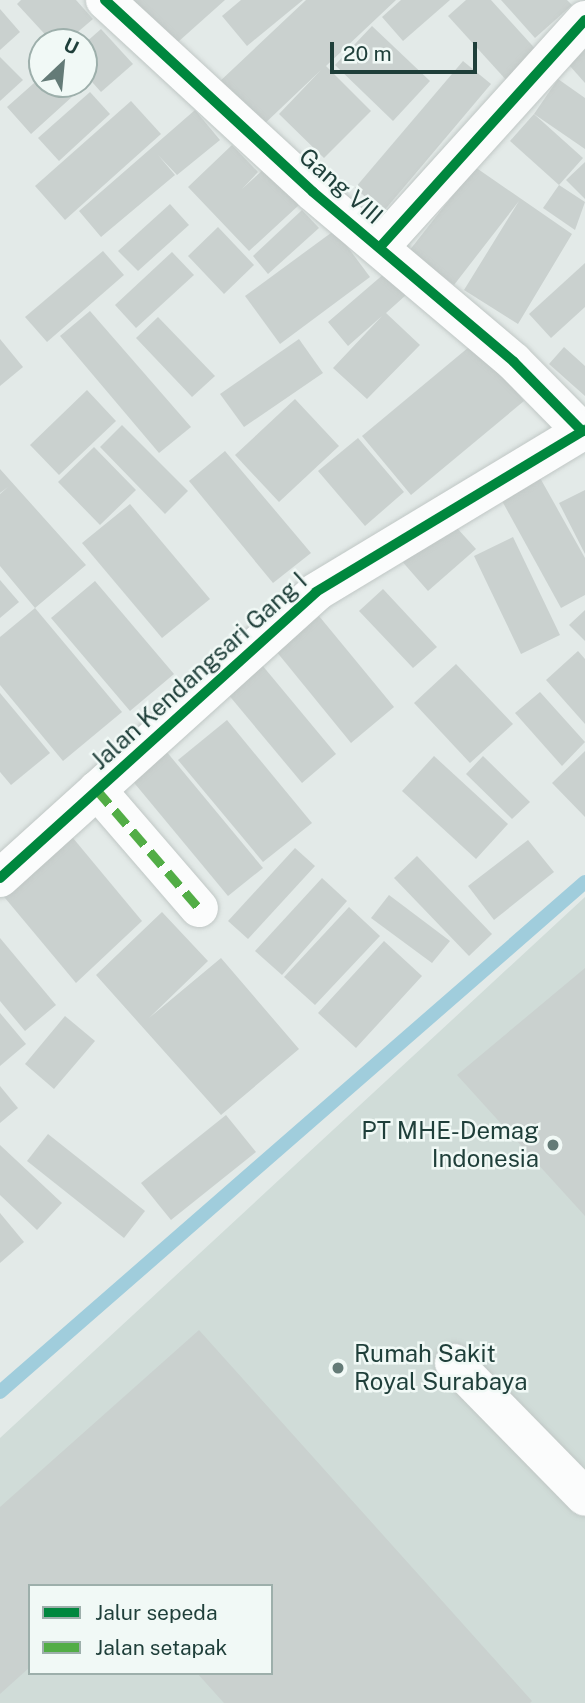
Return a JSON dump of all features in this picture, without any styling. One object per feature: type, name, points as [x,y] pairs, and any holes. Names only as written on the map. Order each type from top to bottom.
[{"type":"street","name":"Gang VIII","points":[[104,0],[380,247],[514,362],[584,431]]},
{"type":"street","points":[[380,247],[585,20]]},
{"type":"street","name":"Jalan Kendangsari Gang I","points":[[0,878],[316,592],[584,431]]},
{"type":"street","points":[[97,790],[199,908]]},
{"type":"street","points":[[454,1363],[585,1497]]},
{"type":"shaded area","name":"Rumah Sakit Royal Surabaya","points":[[585,897],[585,1703],[0,1703],[0,1438]]},
{"type":"building","points":[[21,0],[76,0],[93,19],[82,28],[39,28],[17,4]]},
{"type":"building","points":[[133,0],[225,0],[169,50]]},
{"type":"building","points":[[241,0],[303,0],[247,46],[222,16]]},
{"type":"building","points":[[306,0],[396,0],[326,66],[371,111],[324,158],[279,114],[321,70],[259,129],[217,84]]},
{"type":"building","points":[[401,0],[450,0],[403,41],[382,17]]},
{"type":"building","points":[[466,0],[491,0],[540,54],[508,82],[448,16]]},
{"type":"building","points":[[501,0],[567,0],[572,5],[535,38]]},
{"type":"building","points":[[0,9],[20,32],[0,50]]},
{"type":"building","points":[[372,26],[430,81],[393,121],[335,65]]},
{"type":"building","points":[[101,29],[133,64],[101,92],[98,89],[98,32]]},
{"type":"building","points":[[585,36],[585,83],[562,57]]},
{"type":"building","points":[[0,57],[23,80],[0,101]]},
{"type":"building","points":[[463,61],[491,84],[383,212],[355,188]]},
{"type":"building","points":[[558,79],[585,98],[585,149],[534,114]]},
{"type":"building","points":[[28,88],[28,98],[71,98],[31,134],[7,107]]},
{"type":"building","points":[[83,98],[95,98],[110,114],[59,161],[38,138]]},
{"type":"building","points":[[131,101],[161,134],[65,220],[35,186]]},
{"type":"building","points":[[195,110],[220,140],[177,175],[158,155],[175,175],[101,237],[79,211]]},
{"type":"building","points":[[534,114],[583,158],[559,185],[510,141]]},
{"type":"building","points":[[232,145],[258,172],[242,189],[265,168],[299,205],[249,251],[188,187]]},
{"type":"building","points":[[585,162],[585,199],[566,180]]},
{"type":"building","points":[[475,167],[572,234],[518,324],[464,290],[519,201],[454,285],[409,251]]},
{"type":"building","points":[[559,185],[585,202],[575,230],[543,208]]},
{"type":"building","points":[[170,204],[189,225],[138,271],[118,251]]},
{"type":"building","points":[[302,210],[319,228],[268,274],[253,256]]},
{"type":"building","points":[[218,227],[254,265],[224,294],[188,256]]},
{"type":"building","points":[[335,230],[370,277],[280,344],[245,296]]},
{"type":"building","points":[[103,251],[124,275],[47,342],[25,317]]},
{"type":"building","points":[[172,252],[194,275],[136,328],[115,305]]},
{"type":"building","points":[[585,263],[585,307],[551,338],[529,314]]},
{"type":"building","points":[[385,273],[406,295],[386,313],[420,345],[367,399],[333,368],[382,316],[348,346],[328,322]]},
{"type":"building","points":[[90,311],[191,427],[159,453],[60,336]]},
{"type":"building","points":[[158,317],[215,376],[192,397],[136,338]]},
{"type":"building","points":[[0,339],[23,367],[0,386]]},
{"type":"building","points":[[299,339],[323,373],[244,427],[220,394]]},
{"type":"building","points":[[475,342],[524,401],[411,495],[362,436]]},
{"type":"building","points":[[564,347],[585,366],[585,396],[549,364]]},
{"type":"building","points":[[87,390],[116,421],[59,475],[30,445]]},
{"type":"building","points":[[295,399],[339,446],[279,502],[235,455]]},
{"type":"building","points":[[122,425],[188,491],[165,514],[100,447]]},
{"type":"building","points":[[358,438],[404,492],[365,526],[318,471]]},
{"type":"building","points":[[94,447],[136,490],[100,525],[58,482]]},
{"type":"building","points":[[225,451],[311,553],[273,583],[189,481]]},
{"type":"building","points":[[0,469],[86,565],[35,608],[0,566],[0,494],[8,487],[0,493]]},
{"type":"building","points":[[535,469],[585,558],[585,595],[561,608],[496,490]]},
{"type":"building","points":[[585,490],[585,554],[559,503]]},
{"type":"building","points":[[130,504],[210,599],[162,638],[82,543]]},
{"type":"building","points":[[447,517],[476,549],[428,591],[400,559]]},
{"type":"building","points":[[513,537],[560,635],[521,654],[474,556]]},
{"type":"building","points":[[0,580],[19,602],[0,618]]},
{"type":"building","points":[[95,581],[174,674],[130,711],[51,618]]},
{"type":"building","points":[[383,589],[437,647],[413,668],[359,611]]},
{"type":"building","points":[[35,608],[122,712],[63,761],[0,685],[0,637]]},
{"type":"building","points":[[585,610],[585,641],[569,625]]},
{"type":"building","points":[[319,616],[394,707],[351,743],[276,651]]},
{"type":"building","points":[[578,651],[585,659],[585,724],[546,680]]},
{"type":"building","points":[[456,664],[513,724],[470,763],[414,703]]},
{"type":"building","points":[[262,665],[336,754],[302,783],[227,693]]},
{"type":"building","points":[[540,692],[585,742],[562,766],[515,713]]},
{"type":"building","points":[[0,693],[50,753],[11,785],[0,772]]},
{"type":"building","points":[[227,720],[312,823],[263,862],[178,760]]},
{"type":"building","points":[[161,745],[263,868],[228,896],[126,773]]},
{"type":"building","points":[[585,751],[585,817],[552,783]]},
{"type":"building","points":[[434,756],[508,824],[476,859],[402,791]]},
{"type":"building","points":[[483,756],[530,802],[512,819],[466,774]]},
{"type":"building","points":[[68,832],[142,921],[76,983],[0,892]]},
{"type":"building","points":[[528,840],[554,872],[494,920],[468,886]]},
{"type":"building","points":[[295,848],[315,866],[248,939],[228,921]]},
{"type":"building","points":[[417,856],[492,934],[469,956],[394,878]]},
{"type":"building","points":[[322,878],[347,901],[282,975],[255,951]]},
{"type":"building","points":[[389,895],[450,941],[432,963],[371,918]]},
{"type":"building","points":[[349,907],[380,936],[315,1005],[284,977]]},
{"type":"building","points":[[162,912],[208,961],[149,1018],[221,958],[299,1049],[221,1115],[96,975]]},
{"type":"building","points":[[0,938],[56,1005],[25,1031],[0,1001]]},
{"type":"building","points":[[384,941],[422,976],[356,1048],[318,1013]]},
{"type":"building","name":"PT MHE-Demag Indonesia","points":[[585,968],[585,1216],[457,1075]]},
{"type":"building","points":[[0,1013],[26,1044],[0,1066]]},
{"type":"building","points":[[65,1016],[95,1041],[54,1089],[25,1064]]},
{"type":"building","points":[[0,1086],[18,1108],[0,1123]]},
{"type":"building","points":[[226,1115],[256,1152],[171,1220],[141,1183]]},
{"type":"building","points":[[48,1134],[145,1211],[124,1238],[27,1161]]},
{"type":"building","points":[[0,1145],[62,1203],[37,1230],[0,1195]]},
{"type":"building","points":[[0,1213],[24,1242],[0,1263]]},
{"type":"building","points":[[199,1330],[532,1701],[224,1703],[199,1675],[273,1675],[273,1584],[28,1584],[28,1669],[0,1694],[0,1507]]},
{"type":"waterway","points":[[0,1392],[585,882]]},
{"type":"marked path","points":[[97,790],[199,908]]},
{"type":"cycle path","points":[[105,0],[313,192],[514,362],[582,431]]},
{"type":"cycle path","points":[[380,247],[585,20]]},
{"type":"cycle path","points":[[0,878],[316,592],[585,430]]},
{"type":"place","name":"PT MHE-Demag Indonesia","points":[[553,1145]]},
{"type":"place","name":"Rumah Sakit Royal Surabaya","points":[[338,1368]]}]
